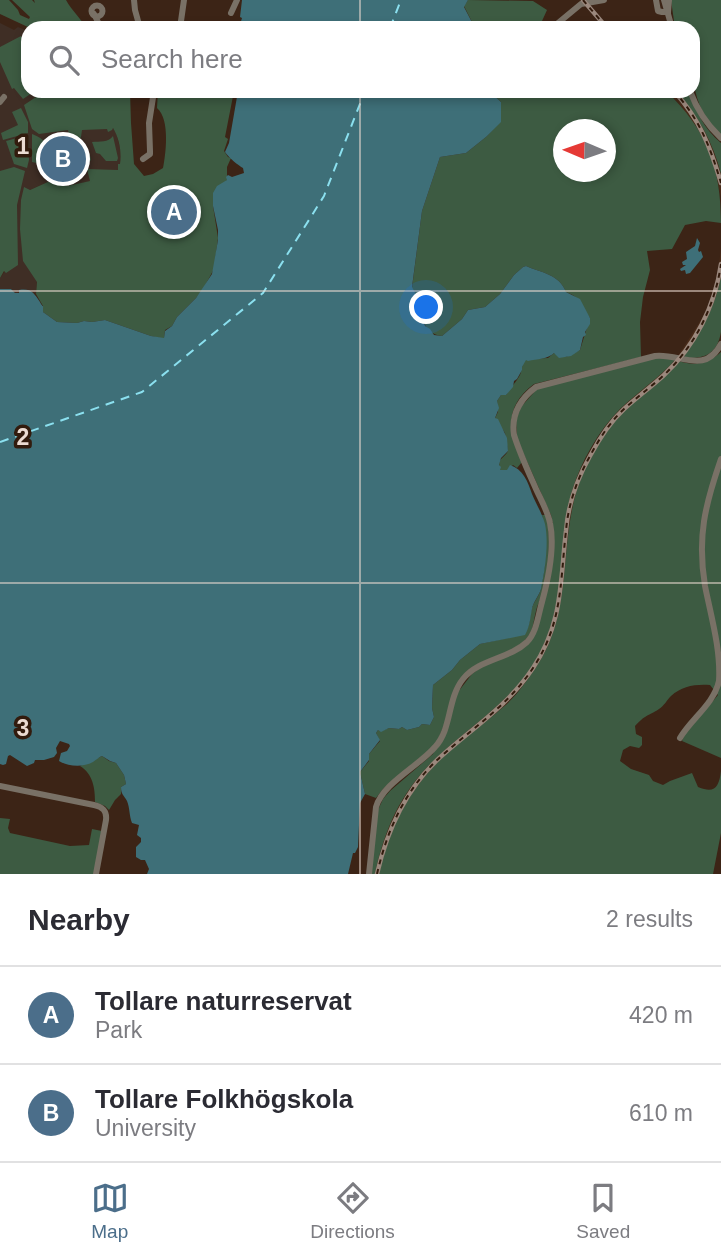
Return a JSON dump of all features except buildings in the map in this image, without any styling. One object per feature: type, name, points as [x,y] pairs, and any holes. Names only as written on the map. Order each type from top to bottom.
[{"type":"street","points":[[134,0],[138,21]]},
{"type":"street","points":[[181,21],[184,0]]},
{"type":"street","points":[[231,13],[237,0]]},
{"type":"street","points":[[560,21],[581,4],[604,0]]},
{"type":"street","points":[[656,0],[658,11],[668,12]]},
{"type":"street","points":[[664,0],[670,21]]},
{"type":"street","points":[[668,12],[669,0]]},
{"type":"street","points":[[94,14],[98,21]]},
{"type":"street","points":[[143,159],[150,154],[149,123],[153,98]]},
{"type":"street","points":[[693,98],[704,120],[721,138]]},
{"type":"street","points":[[369,874],[376,807],[381,797],[437,745],[452,701],[464,678],[478,667],[507,654],[527,641],[536,626],[548,576],[551,526],[514,435],[513,423],[519,405],[536,387],[656,356],[666,355],[689,361],[702,360],[715,354],[721,344]]},
{"type":"street","points":[[680,738],[705,707],[720,680],[720,654],[705,584],[701,542],[707,502],[721,459]]},
{"type":"street","points":[[0,786],[103,808],[106,820],[96,874]]},
{"type":"shaded area","points":[[0,23],[14,30],[21,28],[21,98],[89,98],[116,132],[122,156],[133,180],[134,227],[123,225],[123,206],[96,180],[67,186],[61,176],[30,190],[36,294],[31,291],[15,293],[11,289],[0,289],[0,278],[5,271],[0,246]]},
{"type":"shaded area","points":[[673,98],[683,98],[705,131],[721,174],[721,197],[713,162],[700,131]]},
{"type":"shaded area","points":[[721,248],[721,277],[714,303],[702,329],[683,358],[678,356],[711,299],[717,280]]},
{"type":"shaded area","points":[[676,359],[679,361],[668,375],[624,411],[577,490],[568,531],[561,606],[554,631],[539,663],[504,707],[446,754],[414,788],[390,833],[379,874],[375,874],[385,834],[395,812],[421,773],[501,704],[535,662],[549,632],[557,604],[566,515],[579,471],[607,424]]},
{"type":"green space","points":[[0,0],[9,0],[20,15],[29,19],[12,0],[32,0],[35,3],[34,0],[66,0],[81,21],[21,21],[21,24],[0,14]]},
{"type":"green space","points":[[468,0],[533,1],[547,10],[542,21],[472,21],[464,6]]},
{"type":"green space","points":[[671,0],[721,0],[721,135],[710,123],[697,98],[700,98],[700,21],[674,21]]},
{"type":"green space","points":[[21,36],[21,97],[12,89],[0,62],[0,47]]},
{"type":"green space","points":[[34,98],[130,98],[134,164],[144,176],[163,168],[165,128],[157,108],[158,98],[233,98],[224,151],[231,158],[227,167],[227,180],[213,206],[218,238],[214,269],[196,298],[172,326],[165,330],[164,339],[105,320],[57,322],[43,312],[43,306],[36,294],[37,282],[23,261],[20,229],[24,187],[30,190],[61,176],[67,186],[90,181],[87,169],[118,170],[121,155],[113,128],[108,132],[107,129],[82,130],[79,141],[71,143],[68,130],[39,134],[32,129],[24,105]]},
{"type":"green space","points":[[497,98],[673,98],[692,120],[709,151],[718,184],[721,223],[706,221],[685,225],[672,249],[647,251],[650,270],[640,322],[641,357],[534,384],[524,392],[513,410],[512,420],[514,440],[522,462],[517,468],[513,465],[508,470],[500,471],[500,461],[508,451],[505,433],[495,418],[498,412],[497,401],[501,395],[506,395],[517,380],[526,359],[548,358],[554,353],[566,357],[580,350],[590,318],[578,299],[566,292],[559,281],[526,266],[514,275],[500,294],[485,307],[468,310],[462,319],[442,336],[434,334],[424,324],[412,288],[422,211],[440,157],[466,153],[500,122],[501,102]]},
{"type":"green space","points":[[681,98],[691,98],[705,126],[721,143],[721,174],[714,151],[691,110]]},
{"type":"green space","points":[[21,108],[28,122],[28,133],[3,140],[1,133],[18,125],[12,112]]},
{"type":"green space","points":[[32,134],[45,142],[50,149],[81,147],[89,153],[91,160],[87,164],[48,174],[41,168],[41,164],[32,162]]},
{"type":"green space","points":[[28,135],[27,168],[14,164],[6,141]]},
{"type":"green space","points":[[113,136],[118,158],[117,161],[106,161],[96,153],[92,142],[106,141]]},
{"type":"green space","points":[[14,167],[25,171],[17,205],[18,265],[6,273],[4,271],[0,278],[0,171]]},
{"type":"green space","points":[[721,277],[719,340],[708,354],[697,358],[683,358],[706,320]]},
{"type":"green space","points":[[721,352],[721,758],[682,741],[718,695],[710,685],[699,685],[675,693],[661,708],[644,717],[635,726],[636,734],[642,737],[642,745],[639,748],[630,746],[623,750],[620,761],[663,785],[692,773],[698,787],[708,790],[715,788],[721,771],[721,833],[713,874],[379,874],[395,824],[421,781],[452,749],[512,699],[532,673],[548,645],[561,597],[575,497],[583,473],[601,440],[624,411],[679,361],[702,363]]},
{"type":"green space","points":[[659,357],[676,359],[612,418],[591,447],[580,469],[567,511],[556,606],[546,640],[535,662],[516,688],[430,764],[407,792],[391,822],[375,874],[371,874],[378,810],[383,799],[433,754],[458,692],[472,674],[521,649],[536,633],[553,525],[517,439],[516,419],[521,407],[537,389]]},
{"type":"green space","points":[[542,515],[546,515],[548,523],[547,567],[542,596],[530,634],[518,646],[467,671],[436,744],[376,798],[365,794],[360,772],[369,761],[369,754],[380,741],[376,733],[378,730],[402,727],[407,730],[422,724],[430,725],[434,717],[433,685],[480,644],[524,634],[526,631],[540,591],[544,570],[546,542]]},
{"type":"green space","points":[[102,756],[116,763],[126,784],[121,787],[121,794],[109,810],[95,802],[92,782],[88,773],[80,766]]},
{"type":"green space","points":[[0,818],[10,819],[10,833],[70,846],[89,845],[92,829],[102,831],[94,874],[0,874]]},
{"type":"water","points":[[242,0],[468,0],[464,7],[471,21],[241,21]]},
{"type":"water","points":[[237,98],[497,98],[501,102],[501,122],[466,153],[440,157],[422,211],[412,287],[420,302],[425,326],[434,335],[442,336],[462,319],[468,310],[485,307],[500,294],[514,275],[526,266],[559,281],[566,292],[580,299],[590,318],[580,350],[571,356],[559,358],[554,353],[526,360],[513,387],[497,401],[499,408],[495,418],[507,438],[508,451],[501,458],[500,470],[507,470],[510,465],[522,473],[546,531],[542,582],[527,632],[525,635],[480,644],[433,685],[434,717],[430,725],[422,724],[407,730],[402,727],[381,732],[378,730],[376,733],[380,740],[360,772],[365,794],[360,803],[358,847],[353,853],[348,874],[147,874],[149,869],[145,860],[136,857],[136,847],[141,842],[137,835],[139,825],[132,823],[128,804],[121,790],[126,784],[124,775],[116,763],[102,756],[84,765],[62,763],[59,761],[61,753],[67,751],[70,746],[60,741],[54,757],[35,760],[27,766],[10,755],[6,764],[0,764],[0,289],[11,289],[15,293],[19,293],[19,290],[32,292],[43,306],[43,312],[57,322],[105,320],[164,338],[165,331],[196,298],[212,274],[218,240],[213,193],[217,186],[227,180],[228,175],[232,177],[244,173],[243,168],[225,152]]},
{"type":"water","points":[[697,238],[700,243],[698,250],[703,257],[690,273],[686,274],[685,270],[680,269],[686,265],[682,262],[687,259],[686,252],[695,246]]},
{"type":"ferry route","points":[[393,21],[401,0]]},
{"type":"ferry route","points":[[0,442],[142,392],[263,293],[324,196],[362,98]]},
{"type":"railway","points":[[583,0],[601,21]]},
{"type":"railway","points":[[680,98],[703,134],[721,183]]},
{"type":"railway","points":[[377,874],[387,839],[410,792],[433,764],[514,692],[543,651],[555,618],[569,512],[581,474],[597,443],[614,419],[675,364],[694,338],[709,310],[721,264]]},
{"type":"place","name":"Tollare Folkhögskola","points":[[63,159]]},
{"type":"place","name":"Tollare naturreservat","points":[[174,212]]}]
